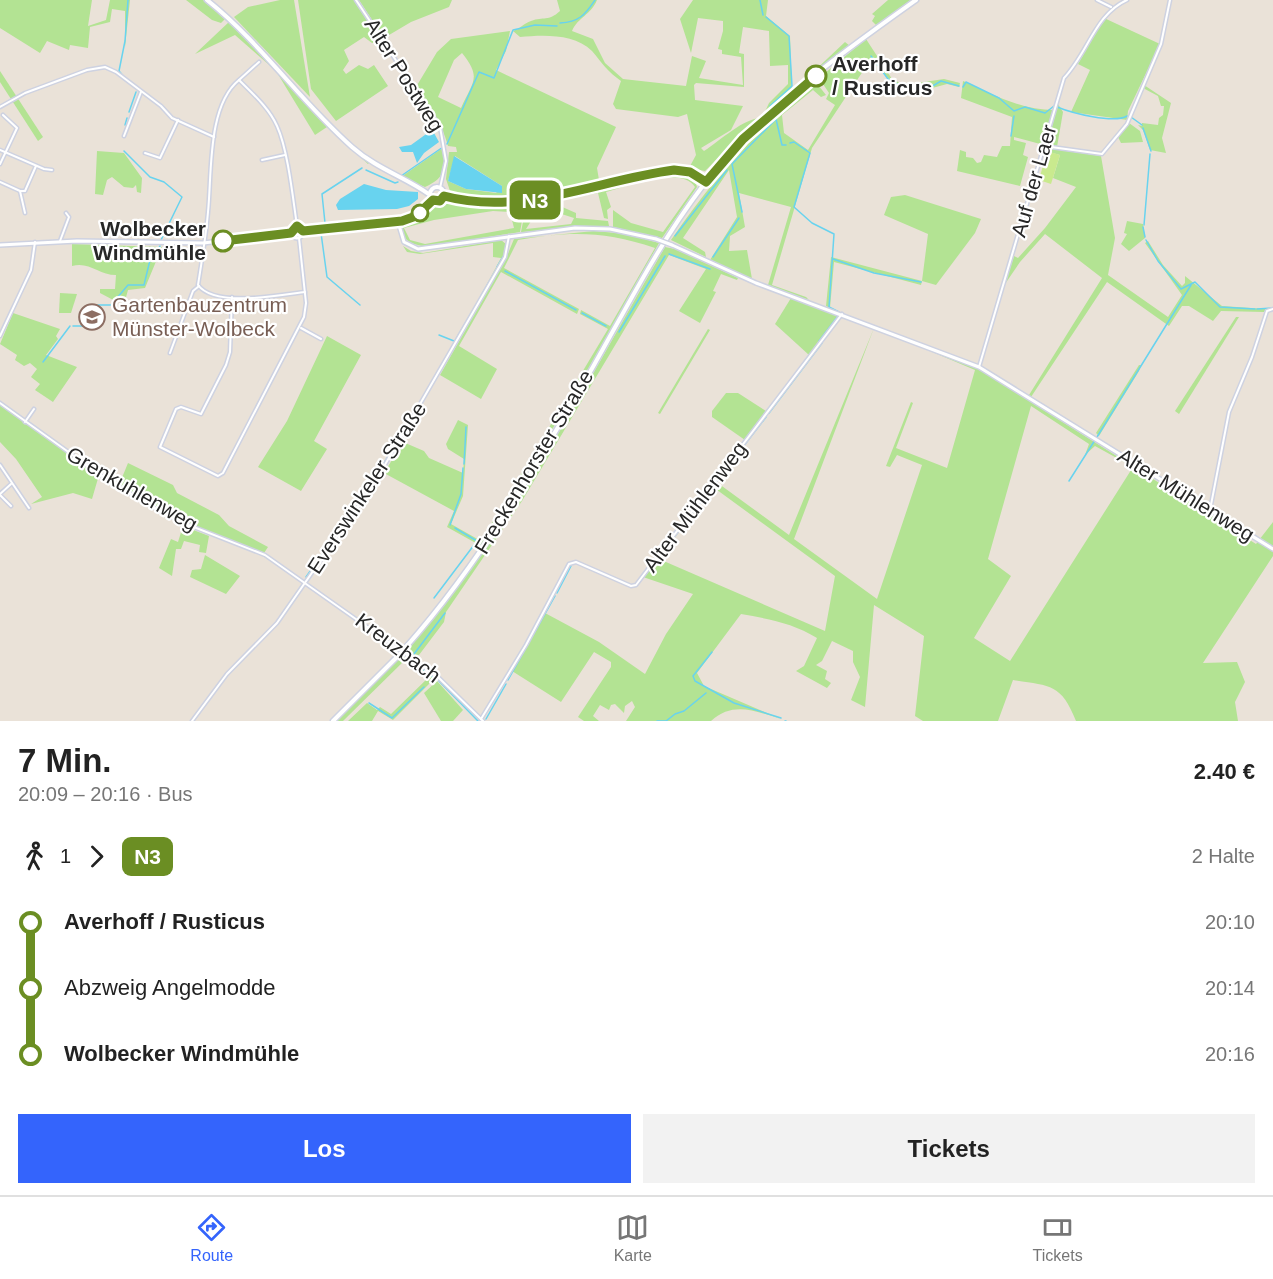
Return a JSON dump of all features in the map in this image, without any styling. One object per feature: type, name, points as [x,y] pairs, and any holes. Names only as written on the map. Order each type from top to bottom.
[{"type":"main road","points":[[207,0],[256,45],[354,148],[387,172],[420,188],[433,200],[440,201],[444,196]]},
{"type":"main road","name":"Freckenhorster Straße","points":[[333,721],[400,654],[451,592],[485,544],[556,430],[662,245],[706,182],[743,139],[785,102],[861,40],[916,0]]},
{"type":"main road","points":[[444,196],[480,202],[518,202],[674,170],[690,172],[706,182]]},
{"type":"main road","points":[[420,188],[440,188],[444,196]]},
{"type":"main road","points":[[430,195],[432,189]]},
{"type":"street","name":"Alter Postweg","points":[[356,0],[440,127],[446,162],[440,188]]},
{"type":"street","points":[[1097,0],[1111,7],[1127,0]]},
{"type":"street","points":[[1044,146],[1102,154],[1128,121],[1161,44],[1169,0]]},
{"type":"street","name":"Auf der Laer","points":[[980,367],[1064,78],[1077,64],[1111,7]]},
{"type":"street","points":[[170,352],[193,291],[199,286],[214,137],[226,98],[239,80],[259,62]]},
{"type":"street","points":[[0,107],[25,93],[97,67],[116,72],[161,106],[172,118],[214,137]]},
{"type":"street","points":[[239,80],[267,110],[277,126],[285,155],[297,226],[303,231],[356,224],[398,222],[416,216],[433,200]]},
{"type":"street","points":[[124,136],[141,92]]},
{"type":"street","points":[[0,164],[17,128],[3,114]]},
{"type":"street","points":[[145,153],[160,158],[178,120]]},
{"type":"street","points":[[0,150],[36,166],[52,170]]},
{"type":"street","points":[[262,160],[285,155]]},
{"type":"street","points":[[0,182],[25,191],[36,166]]},
{"type":"street","points":[[20,191],[25,213]]},
{"type":"street","points":[[60,241],[69,217],[66,213]]},
{"type":"street","name":"Alter Mühlenweg","points":[[398,222],[404,242],[418,249],[509,236],[595,228],[672,244],[741,277],[980,367],[1273,549]]},
{"type":"street","points":[[0,245],[60,241],[203,243],[291,233],[297,226]]},
{"type":"street","points":[[232,297],[230,352],[226,365],[203,412],[198,414],[181,407],[176,409],[160,447],[215,475],[223,473],[301,328],[306,310],[299,238],[303,231]]},
{"type":"street","points":[[291,233],[294,238],[299,238]]},
{"type":"street","name":"Everswinkeler Straße","points":[[192,721],[227,674],[277,623],[372,486],[403,437],[505,257],[509,236]]},
{"type":"street","points":[[0,336],[31,270],[35,242]]},
{"type":"street","points":[[199,286],[202,289],[246,299],[305,292]]},
{"type":"street","points":[[1210,510],[1228,412],[1252,357],[1263,317],[1267,311],[1273,309]]},
{"type":"street","name":"Alter Mühlenweg","points":[[482,720],[526,645],[569,564],[576,562],[631,586],[636,585],[842,314]]},
{"type":"street","points":[[301,328],[321,339]]},
{"type":"street","name":"Grenkuhlenweg","points":[[0,403],[111,482],[149,505],[181,522],[266,555],[306,582]]},
{"type":"street","points":[[25,422],[34,409]]},
{"type":"street","points":[[0,465],[29,508]]},
{"type":"street","points":[[11,506],[0,494],[12,483]]},
{"type":"street","name":"Kreuzbach","points":[[306,582],[438,677],[482,720]]},
{"type":"green space","points":[[0,0],[92,0],[88,26],[106,20],[110,0],[130,0],[125,47],[125,11],[112,9],[110,22],[90,27],[88,48],[70,45],[69,50],[47,41],[40,53],[0,28]]},
{"type":"green space","points":[[186,0],[203,0],[226,18],[221,23],[212,20]]},
{"type":"green space","points":[[280,0],[294,0],[310,97],[234,17],[248,7]]},
{"type":"green space","points":[[298,0],[355,0],[383,42],[372,43],[364,37],[344,50],[349,61],[343,70],[346,74],[359,65],[368,69],[374,65],[388,86],[336,121],[311,89]]},
{"type":"green space","points":[[359,0],[452,0],[449,7],[411,22],[384,38]]},
{"type":"green space","points":[[557,0],[597,0],[572,31],[593,39],[605,63],[623,79],[686,86],[692,56],[706,61],[699,78],[743,85],[741,57],[722,54],[722,50],[718,49],[723,21],[698,18],[691,53],[680,19],[693,0],[768,0],[766,16],[790,36],[792,92],[763,115],[769,103],[788,84],[788,65],[770,66],[769,31],[743,27],[739,53],[744,54],[744,87],[696,83],[694,85],[695,100],[743,106],[731,130],[701,148],[704,151],[741,125],[760,118],[705,171],[689,168],[696,155],[687,114],[678,117],[616,109],[613,104],[621,81],[585,45],[558,36],[520,37],[513,31],[529,22],[549,18],[560,11]]},
{"type":"green space","points":[[888,0],[911,0],[876,25],[872,21],[875,16],[872,14]]},
{"type":"green space","points":[[1104,18],[1160,44],[1128,111],[1127,120],[1071,112],[1090,70],[1078,64]]},
{"type":"green space","points":[[230,21],[370,162],[368,164],[327,127],[315,135],[276,71],[235,35],[195,54]]},
{"type":"green space","points":[[510,31],[506,51],[496,70],[616,127],[597,168],[599,180],[665,165],[684,166],[600,184],[597,180],[596,184],[522,199],[483,200],[465,197],[450,191],[446,179],[449,152],[457,152],[456,147],[448,146],[439,122],[416,87],[437,52],[451,39]],"holes":[[[462,53],[472,68],[474,80],[461,108],[438,97],[454,60]],[[455,156],[502,186],[496,193],[466,189],[448,181]]]},
{"type":"green space","points":[[866,39],[892,79],[904,85],[944,79],[960,83],[959,87],[947,84],[925,90],[897,88],[871,59],[812,148],[772,285],[809,300],[768,285],[791,207],[739,193],[745,227],[730,236],[729,251],[747,250],[752,279],[710,260],[737,217],[729,170],[683,238],[705,252],[706,257],[671,240],[737,155],[815,81],[826,95],[821,97],[813,90],[782,115],[784,133],[808,150],[835,105],[826,99],[829,93],[819,78]]},
{"type":"green space","points":[[845,42],[850,46],[792,92]]},
{"type":"green space","points":[[0,71],[43,137],[38,141],[0,82]]},
{"type":"green space","points":[[963,81],[1018,104],[1054,110],[1044,145],[1014,137],[1014,140],[1026,143],[1023,155],[1028,157],[1020,186],[957,171],[960,150],[966,152],[966,157],[973,158],[977,163],[981,162],[984,155],[997,157],[1002,146],[1010,146],[1012,117],[961,98]]},
{"type":"green space","points":[[1144,85],[1171,103],[1162,138],[1166,153],[1150,150],[1143,130],[1138,125],[1142,126],[1142,123],[1158,125],[1159,118],[1163,115],[1164,106],[1161,106],[1158,96],[1143,88]]},
{"type":"green space","points":[[1058,104],[1063,112],[1057,147],[1047,145]]},
{"type":"green space","points":[[1129,123],[1140,131],[1143,142],[1121,143],[1118,137]]},
{"type":"green space","points":[[444,147],[443,172],[437,180],[425,187],[401,177]]},
{"type":"green space","points":[[1046,148],[1101,156],[1115,238],[1108,275],[1168,317],[1182,295],[1145,243],[1148,241],[1163,265],[1182,286],[1185,283],[1185,276],[1222,306],[1266,309],[1264,312],[1221,311],[1213,321],[1189,306],[1182,306],[1169,326],[1107,282],[1031,397],[1029,395],[1102,278],[1045,234],[1020,262],[1005,284],[1014,256],[1018,258],[1045,228],[1076,187],[1053,178],[1060,155],[1045,151]]},
{"type":"green space","points":[[97,151],[124,153],[142,178],[141,193],[137,192],[136,185],[133,188],[124,187],[112,177],[107,180],[103,195],[95,194]]},
{"type":"green space","points":[[1047,151],[1060,155],[1051,184],[1039,180]]},
{"type":"green space","points":[[678,175],[696,184],[697,187],[662,238],[613,227],[613,210],[631,223],[663,232],[695,187],[688,181],[678,178],[654,179]]},
{"type":"green space","points":[[652,179],[606,192],[611,207],[607,210],[608,219],[604,218],[598,193],[582,196],[581,194],[590,191]]},
{"type":"green space","points":[[579,194],[559,201],[560,206],[576,213],[576,218],[608,221],[609,226],[521,232],[524,217],[522,206]],"holes":[[[540,207],[574,218],[571,224],[526,229]]]},
{"type":"green space","points":[[905,195],[981,219],[975,233],[936,285],[922,281],[928,234],[884,215],[891,197]]},
{"type":"green space","points":[[445,200],[487,206],[519,206],[523,215],[520,232],[426,247],[410,243],[403,236],[401,226],[423,219],[434,205]],"holes":[[[493,211],[510,212],[514,228],[425,244],[410,240],[404,228],[434,220]]]},
{"type":"green space","points":[[1127,221],[1143,224],[1145,238],[1129,251],[1121,244],[1127,234],[1124,233]]},
{"type":"green space","points":[[594,231],[627,234],[659,243],[578,387],[481,546],[447,527],[454,511],[384,473],[403,442],[424,451],[429,458],[463,473],[464,459],[448,449],[446,444],[458,420],[468,425],[463,496],[451,524],[481,541],[608,329],[580,314],[581,310],[610,326],[655,248],[620,238],[554,235]]},
{"type":"green space","points":[[554,235],[518,240],[504,268],[579,309],[577,314],[501,272],[459,346],[497,369],[481,399],[440,375],[507,256],[514,239]]},
{"type":"green space","points":[[501,240],[507,245],[504,257],[456,341],[501,258],[493,257],[493,243],[420,254],[407,252],[403,246],[411,251],[423,253]]},
{"type":"green space","points":[[72,244],[162,247],[145,288],[128,290],[125,301],[119,298],[117,302],[100,293],[100,289],[115,289],[116,275],[84,265],[72,266]]},
{"type":"green space","points":[[665,247],[675,249],[738,278],[737,280],[721,274],[713,291],[716,292],[700,323],[679,311],[706,269],[669,255],[522,501],[446,612],[444,622],[419,655],[411,654],[407,650],[480,556],[545,455]]},
{"type":"green space","points":[[831,257],[922,281],[921,285],[834,262],[830,308],[826,306]]},
{"type":"green space","points":[[60,293],[77,294],[71,313],[59,313]]},
{"type":"green space","points":[[791,298],[838,315],[809,355],[775,324]]},
{"type":"green space","points":[[13,313],[60,329],[56,336],[58,339],[46,355],[77,367],[53,402],[35,390],[40,384],[31,377],[37,369],[30,363],[24,366],[15,360],[17,355],[0,344]]},
{"type":"green space","points":[[1236,317],[1239,317],[1179,414],[1175,411]]},
{"type":"green space","points":[[874,328],[794,539],[877,599],[922,465],[897,455],[890,467],[886,466],[911,402],[913,403],[896,448],[947,468],[975,370],[930,351],[979,369],[1256,544],[1273,522],[1273,556],[1203,663],[1237,662],[1245,682],[1235,702],[1238,721],[1076,721],[1065,699],[1053,689],[1013,680],[998,721],[923,721],[915,716],[924,636],[874,605],[865,707],[851,700],[860,677],[853,662],[853,651],[832,641],[822,661],[816,665],[827,671],[825,679],[831,683],[827,688],[796,671],[804,666],[817,638],[790,625],[741,614],[697,673],[704,686],[781,719],[736,709],[719,715],[711,721],[626,721],[635,707],[632,701],[625,706],[624,713],[615,704],[611,705],[609,710],[600,705],[593,716],[599,721],[584,721],[578,717],[611,667],[611,662],[594,652],[561,702],[512,671],[545,613],[599,642],[645,674],[666,634],[693,594],[643,577],[715,481],[789,535]],"holes":[[[1031,406],[1089,444],[1085,455],[1095,446],[1133,467],[1010,661],[974,638],[1011,576],[988,559]],[[713,487],[835,576],[825,631],[659,559]]]},
{"type":"green space","points":[[708,329],[710,330],[660,414],[658,413]]},
{"type":"green space","points":[[327,336],[361,355],[314,441],[327,449],[301,491],[258,467],[287,421]]},
{"type":"green space","points":[[1141,365],[1139,371],[1099,436],[1096,433]]},
{"type":"green space","points":[[726,393],[738,393],[766,411],[745,440],[712,417],[712,411]]},
{"type":"green space","points":[[0,405],[99,475],[92,499],[73,493],[31,504],[42,497],[16,459],[0,442]]},
{"type":"green space","points":[[128,463],[173,485],[177,493],[219,515],[229,526],[268,547],[264,553],[182,521],[119,485]]},
{"type":"green space","points":[[183,526],[209,536],[206,553],[199,552],[200,545],[184,541],[181,549],[176,549],[172,576],[159,568],[171,539],[178,542]]},
{"type":"green space","points":[[205,555],[240,576],[226,594],[190,577],[192,570],[201,569]]},
{"type":"green space","points":[[403,655],[406,659],[343,721],[337,721]]},
{"type":"green space","points":[[412,659],[436,677],[393,720],[378,711],[372,721],[348,721],[367,703],[377,710],[380,707],[391,714],[430,676],[409,660]]},
{"type":"green space","points":[[437,681],[463,710],[453,721],[441,721],[424,693]]},
{"type":"water","points":[[429,132],[434,133],[439,142],[424,153],[417,163],[413,152],[402,152],[399,147],[411,145]]},
{"type":"water","points":[[454,156],[502,186],[502,193],[466,189],[448,181]]},
{"type":"water","points":[[364,184],[386,190],[418,192],[418,199],[409,206],[397,209],[338,210],[336,205],[340,199]]},
{"type":"waterway","points":[[124,77],[119,71],[125,41],[128,0]]},
{"type":"waterway","points":[[560,23],[581,17],[595,0]]},
{"type":"waterway","points":[[760,0],[763,15]]},
{"type":"waterway","points":[[766,17],[789,36],[792,86],[770,106]]},
{"type":"waterway","points":[[447,144],[479,72],[494,78],[513,30],[535,25],[557,26]]},
{"type":"waterway","points":[[871,56],[888,79],[897,84],[931,87],[941,81],[959,86]]},
{"type":"waterway","points":[[963,87],[966,82],[999,98],[1014,111],[1025,107],[1045,113],[1054,106]]},
{"type":"waterway","points":[[129,112],[136,92]]},
{"type":"waterway","points":[[1057,107],[1082,115],[1103,118],[1113,119],[1127,116]]},
{"type":"waterway","points":[[1011,136],[1014,116]]},
{"type":"waterway","points":[[1131,117],[1142,125]]},
{"type":"waterway","points":[[125,125],[127,118]]},
{"type":"waterway","points":[[742,212],[732,164],[776,119],[782,145],[786,145]]},
{"type":"waterway","points":[[1143,128],[1151,151]]},
{"type":"waterway","points":[[790,143],[794,142],[810,153],[794,207],[812,223],[834,234],[829,307],[839,312]]},
{"type":"waterway","points":[[401,176],[443,147]]},
{"type":"waterway","points":[[124,151],[150,177],[164,182],[182,197],[161,240]]},
{"type":"waterway","points":[[1144,225],[1150,154]]},
{"type":"waterway","points":[[321,225],[325,223],[322,194],[362,168]]},
{"type":"waterway","points":[[366,170],[395,183],[398,182]]},
{"type":"waterway","points":[[675,236],[727,170]]},
{"type":"waterway","points":[[713,257],[739,218]]},
{"type":"waterway","points":[[1143,227],[1145,237]]},
{"type":"waterway","points":[[321,233],[327,277],[360,305]]},
{"type":"waterway","points":[[1146,240],[1158,261],[1181,289],[1195,282],[1220,307],[1255,309]]},
{"type":"waterway","points":[[98,305],[111,305],[128,285],[144,285],[150,260],[160,246]]},
{"type":"waterway","points":[[669,254],[710,269]]},
{"type":"waterway","points":[[619,332],[665,256]]},
{"type":"waterway","points":[[497,267],[503,257]]},
{"type":"waterway","points":[[833,259],[874,273],[921,282]]},
{"type":"waterway","points":[[481,296],[498,267]]},
{"type":"waterway","points":[[505,271],[576,310]]},
{"type":"waterway","points":[[1097,437],[1191,285]]},
{"type":"waterway","points":[[455,341],[479,300]]},
{"type":"waterway","points":[[86,322],[93,307]]},
{"type":"waterway","points":[[1257,309],[1273,308]]},
{"type":"waterway","points":[[582,313],[606,326]]},
{"type":"waterway","points":[[819,341],[838,316]]},
{"type":"waterway","points":[[43,362],[70,326]]},
{"type":"waterway","points":[[73,326],[84,326]]},
{"type":"waterway","points":[[439,335],[454,341]]},
{"type":"waterway","points":[[769,413],[822,343]]},
{"type":"waterway","points":[[719,478],[766,417]]},
{"type":"waterway","points":[[403,432],[410,419]]},
{"type":"waterway","points":[[464,464],[466,427]]},
{"type":"waterway","points":[[375,478],[401,435]]},
{"type":"waterway","points":[[1069,481],[1095,440]]},
{"type":"waterway","points":[[450,525],[461,494],[463,468]]},
{"type":"waterway","points":[[366,492],[373,482]]},
{"type":"waterway","points":[[306,577],[363,497]]},
{"type":"waterway","points":[[434,598],[477,541],[455,528]]},
{"type":"waterway","points":[[557,593],[571,566]]},
{"type":"waterway","points":[[508,680],[555,596]]},
{"type":"waterway","points":[[414,654],[445,613]]},
{"type":"waterway","points":[[712,652],[693,676],[695,681],[734,703],[781,718]]},
{"type":"waterway","points":[[411,660],[434,678],[430,682]]},
{"type":"waterway","points":[[439,681],[478,721]]},
{"type":"waterway","points":[[486,719],[506,684]]},
{"type":"waterway","points":[[369,703],[392,718],[424,687]]},
{"type":"waterway","points":[[657,721],[666,721],[684,711],[706,693]]},
{"type":"bus line","name":"N3","points":[[223,241],[291,233],[297,226],[303,231],[402,221],[416,216],[433,200],[438,202],[444,196],[480,202],[518,202],[674,170],[690,172],[706,182],[743,139],[816,76]]},
{"type":"place","name":"Averhoff / Rusticus","points":[[816,76]]},
{"type":"place","name":"Wolbecker Windmühle","points":[[223,241]]},
{"type":"place","name":"Gartenbauzentrum Münster-Wolbeck","points":[[92,317]]}]
